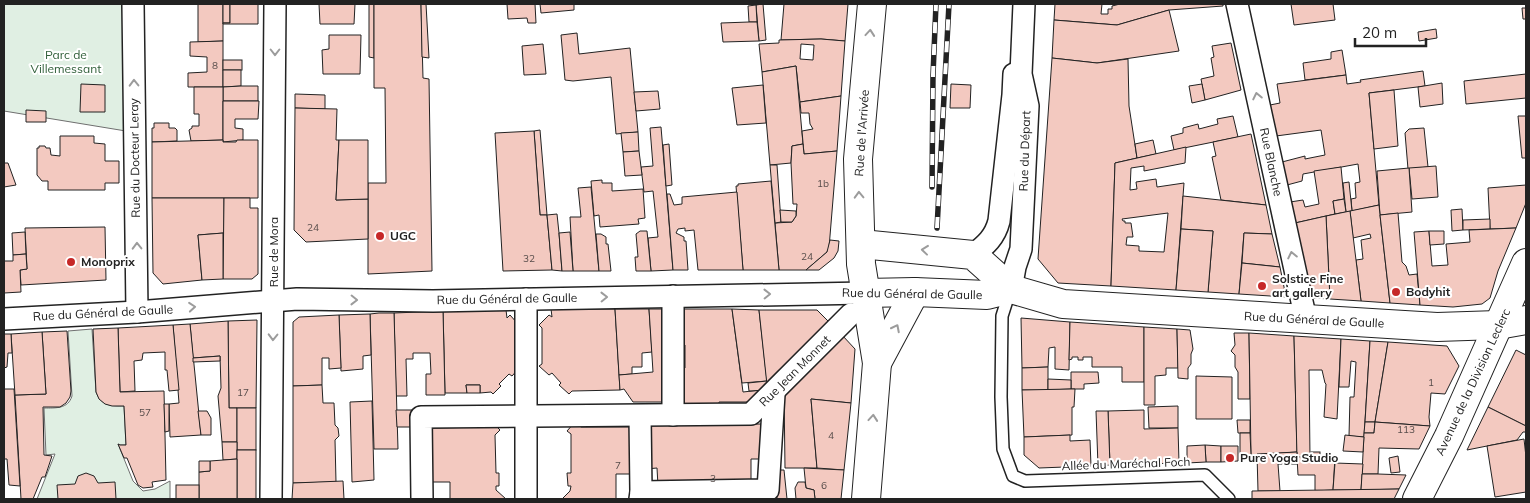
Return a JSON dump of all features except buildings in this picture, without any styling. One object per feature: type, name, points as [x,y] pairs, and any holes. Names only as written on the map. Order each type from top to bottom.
[{"type":"main road","name":"Rue de l'Arrivée","points":[[872,4],[858,159],[861,244],[858,303],[877,363]]},
{"type":"main road","points":[[861,244],[973,255]]},
{"type":"main road","name":"Rue du Général de Gaulle","points":[[973,255],[1063,304],[1437,327],[1498,325],[1526,320]]},
{"type":"main road","name":"Avenue de la Division Leclerc","points":[[1417,499],[1449,436],[1526,263]]},
{"type":"main road","name":"Rue du Général de Gaulle","points":[[858,303],[915,292],[987,295],[1013,278]]},
{"type":"main road","points":[[866,499],[877,363],[915,292]]},
{"type":"street","name":"Rue du Docteur Leray","points":[[133,4],[137,312]]},
{"type":"street","name":"Rue de Mora","points":[[271,499],[275,4]]},
{"type":"street","name":"Rue du Départ","points":[[973,255],[987,244],[998,226],[1013,95],[1019,4]]},
{"type":"street","name":"Rue du Départ","points":[[1013,278],[1021,249],[1028,106],[1021,74],[1024,4]]},
{"type":"street","name":"Rue Blanche","points":[[1237,4],[1306,320]]},
{"type":"street","name":"Rue du Départ","points":[[1013,95],[1015,111],[1011,248],[1013,278]]},
{"type":"street","name":"Rue du Général de Gaulle","points":[[4,319],[137,312],[274,300],[433,301],[673,296],[858,303]]},
{"type":"street","points":[[673,296],[673,415]]},
{"type":"street","points":[[526,299],[526,499]]},
{"type":"street","name":"Rue Jean Monnet","points":[[422,499],[421,417],[751,414],[774,394],[858,303]]},
{"type":"street","points":[[640,416],[640,496],[768,490],[774,394]]},
{"type":"lane","name":"Allée du Maréchal Foch","points":[[1013,278],[1002,316],[1001,333],[1002,450],[1013,476],[1025,481],[1205,476],[1229,499]]},
{"type":"green space","name":"Parc de Villemessant","points":[[4,4],[122,4],[132,132],[4,111]]},
{"type":"green space","points":[[92,329],[96,392],[104,403],[124,406],[126,445],[118,444],[133,481],[143,491],[155,489],[170,481],[170,499],[37,499],[55,454],[46,455],[44,408],[65,406],[72,396],[68,331]]},
{"type":"railway","points":[[932,187],[936,4]]},
{"type":"railway","points":[[937,228],[949,4]]},
{"type":"place","name":"UGC","points":[[380,236]]},
{"type":"place","name":"Monoprix","points":[[71,262]]},
{"type":"place","name":"Solstice Fine art gallery","points":[[1262,286]]},
{"type":"place","name":"Bodyhit","points":[[1396,292]]},
{"type":"place","name":"Pure Yoga Studio","points":[[1230,458]]}]
